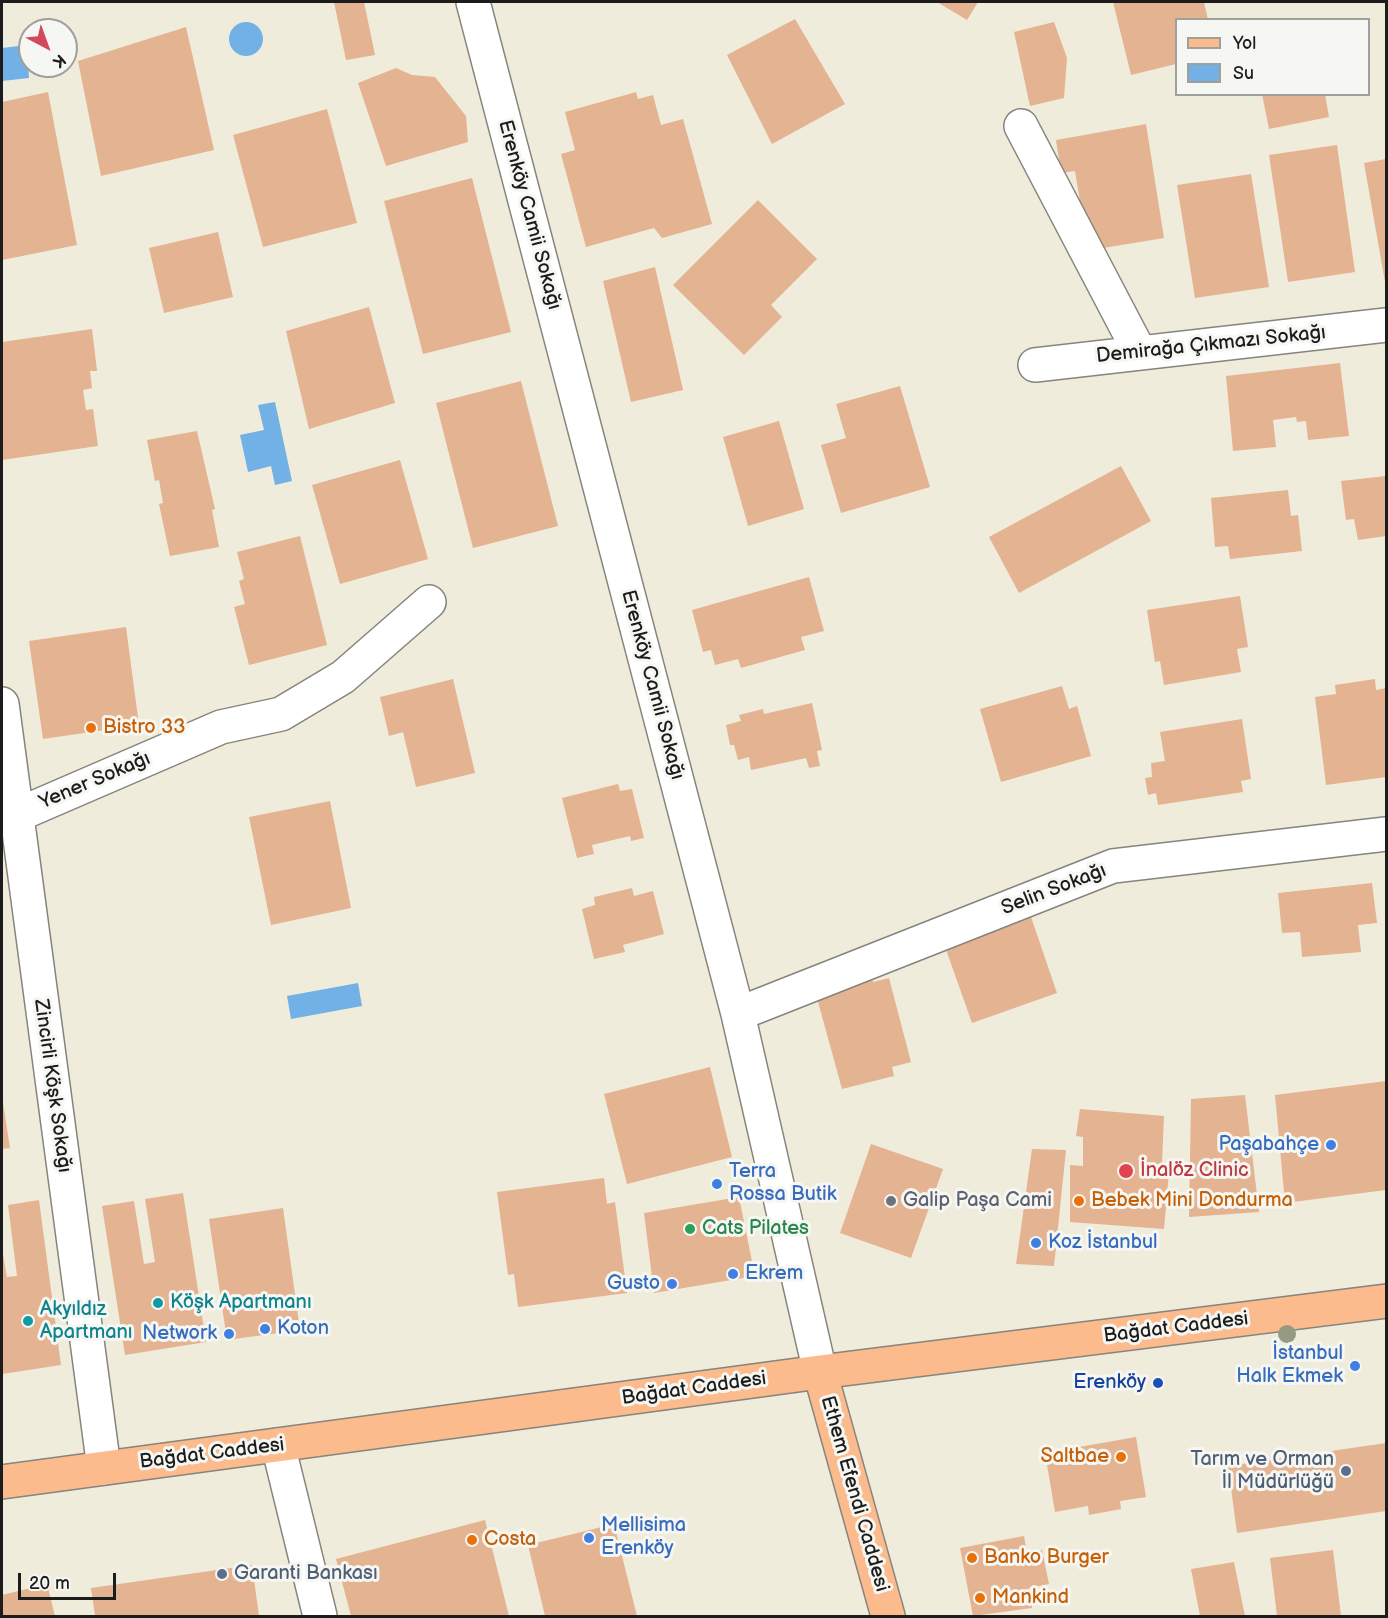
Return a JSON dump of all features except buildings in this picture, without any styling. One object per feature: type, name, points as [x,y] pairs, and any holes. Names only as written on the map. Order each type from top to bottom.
[{"type":"main road","name":"Bağdat Caddesi","points":[[2,1482],[820,1372],[1386,1301]]},
{"type":"main road","name":"Ethem Efendi Caddesi","points":[[820,1372],[888,1617]]},
{"type":"street","name":"Erenköy Camii Sokağı","points":[[473,2],[738,1014],[820,1372]]},
{"type":"street","points":[[1021,126],[1140,353]]},
{"type":"street","name":"Demirağa Çıkmazı Sokağı","points":[[1035,365],[1386,325]]},
{"type":"street","name":"Yener Sokağı","points":[[8,816],[221,727],[281,714],[343,677],[429,603]]},
{"type":"street","name":"Zincirli Köşk Sokağı","points":[[2,704],[8,816],[104,1468]]},
{"type":"street","name":"Selin Sokağı","points":[[738,1014],[1113,866],[1386,834]]},
{"type":"street","points":[[278,1445],[320,1617]]},
{"type":"water","points":[[246,22],[258,27],[263,39],[258,51],[246,56],[234,51],[229,39],[234,27]]},
{"type":"water","points":[[18,46],[18,78],[29,78],[2,81],[2,48]]},
{"type":"water","points":[[275,402],[292,481],[275,485],[271,466],[248,472],[240,435],[264,430],[258,405]]},
{"type":"water","points":[[358,983],[362,1006],[291,1019],[287,996]]},
{"type":"place","name":"Bistro 33","points":[[91,728]]},
{"type":"place","name":"Paşabahçe","points":[[1331,1145]]},
{"type":"place","name":"İnalöz Clinic","points":[[1126,1171]]},
{"type":"place","name":"Terra Rossa Butik","points":[[717,1184]]},
{"type":"place","name":"Galip Paşa Cami","points":[[891,1201]]},
{"type":"place","name":"Bebek Mini Dondurma","points":[[1079,1201]]},
{"type":"place","name":"Cats Pilates","points":[[690,1229]]},
{"type":"place","name":"Koz İstanbul","points":[[1036,1243]]},
{"type":"place","name":"Ekrem","points":[[733,1274]]},
{"type":"place","name":"Gusto","points":[[672,1284]]},
{"type":"place","name":"Köşk Apartmanı","points":[[158,1303]]},
{"type":"place","name":"Akyıldız Apartmanı","points":[[28,1321]]},
{"type":"place","name":"Koton","points":[[265,1329]]},
{"type":"place","name":"Network","points":[[229,1334]]},
{"type":"place","name":"İstanbul Halk Ekmek","points":[[1355,1366]]},
{"type":"place","name":"Erenköy","points":[[1158,1383]]},
{"type":"place","name":"Saltbae","points":[[1121,1457]]},
{"type":"place","name":"Tarım ve Orman İl Müdürlüğü","points":[[1346,1471]]},
{"type":"place","name":"Mellisima Erenköy","points":[[589,1538]]},
{"type":"place","name":"Costa","points":[[472,1540]]},
{"type":"place","name":"Banko Burger","points":[[972,1558]]},
{"type":"place","name":"Garanti Bankası","points":[[222,1574]]},
{"type":"place","name":"Mankind","points":[[980,1598]]}]
